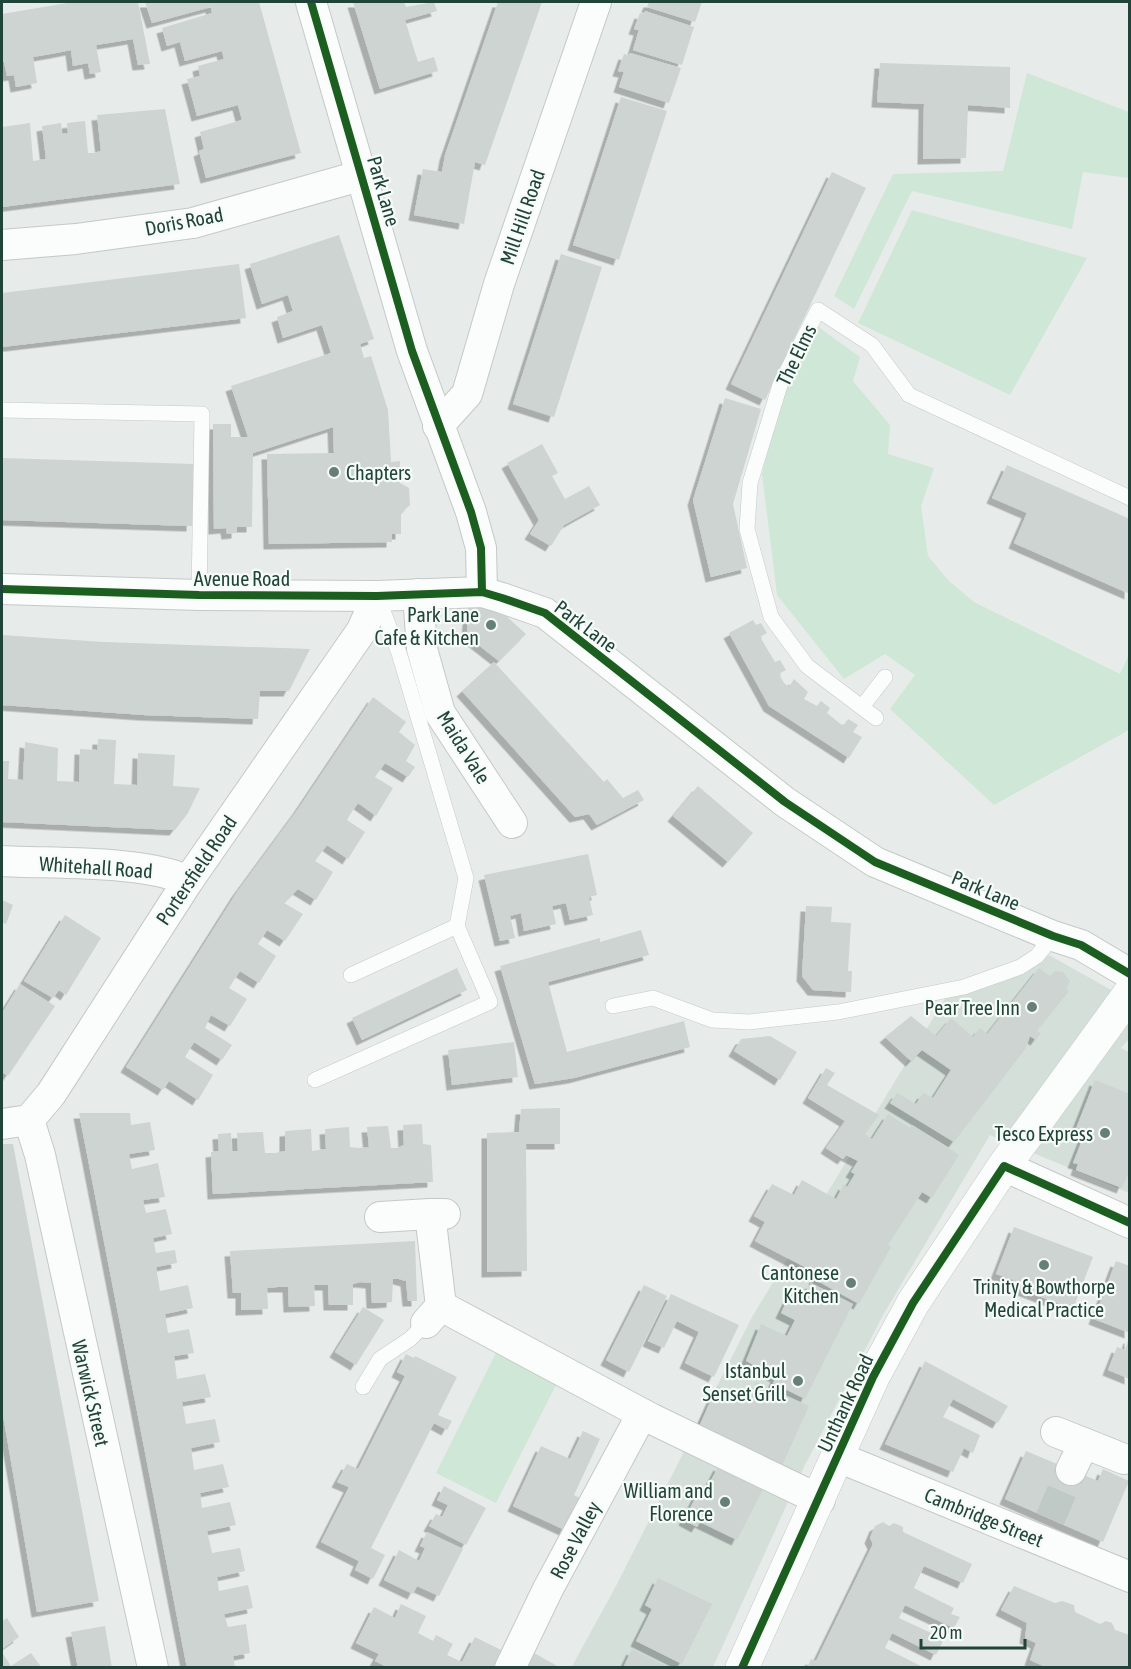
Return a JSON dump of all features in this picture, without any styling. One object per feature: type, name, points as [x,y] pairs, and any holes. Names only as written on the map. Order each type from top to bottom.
[{"type":"street","name":"Park Lane","points":[[311,2],[363,175],[412,351],[471,512],[481,548],[482,592],[545,613],[785,802],[875,862],[1053,936],[1081,945],[1130,974]]},
{"type":"street","name":"Mill Hill Road","points":[[438,426],[467,394],[499,284],[596,2]]},
{"type":"street","name":"Doris Road","points":[[2,245],[76,239],[193,223],[363,175]]},
{"type":"street","name":"Avenue Road","points":[[2,589],[199,595],[377,596],[482,592]]},
{"type":"street","name":"Maida Vale","points":[[418,594],[422,649],[440,713],[512,823]]},
{"type":"street","name":"Portersfield Road","points":[[15,1122],[51,1094],[188,881],[362,630],[377,596]]},
{"type":"street","name":"Whitehall Road","points":[[2,861],[142,868],[170,872],[188,881]]},
{"type":"street","name":"Unthank Road","points":[[742,1668],[873,1377],[913,1303],[1004,1166],[1130,993]]},
{"type":"street","name":"Warwick Street","points":[[15,1122],[40,1155],[153,1668]]},
{"type":"street","points":[[1004,1166],[1130,1223]]},
{"type":"street","points":[[380,1217],[437,1214],[433,1314],[819,1500]]},
{"type":"street","name":"Rose Valley","points":[[510,1668],[548,1589],[642,1414]]},
{"type":"street","points":[[1056,1432],[1124,1459]]},
{"type":"street","points":[[1071,1470],[1084,1443]]},
{"type":"street","name":"Cambridge Street","points":[[838,1457],[1045,1529],[1130,1577]]},
{"type":"lane","name":"The Elms","points":[[876,718],[807,666],[771,617],[747,529],[750,483],[780,385],[818,310],[872,345],[909,395],[1130,498]]},
{"type":"lane","points":[[2,410],[202,414],[199,595]]},
{"type":"lane","points":[[315,1080],[490,1002],[457,926],[466,878],[399,653],[377,596]]},
{"type":"lane","points":[[862,707],[885,677]]},
{"type":"lane","points":[[351,975],[457,926]]},
{"type":"lane","points":[[613,1006],[653,998],[712,1020],[749,1022],[838,1012],[964,987],[1020,967],[1037,956],[1053,936]]},
{"type":"lane","points":[[363,1387],[380,1359],[410,1339],[433,1314]]},
{"type":"shaded area","points":[[1049,955],[1129,1000],[1129,1039],[1121,1048],[1129,1052],[1129,1193],[990,1135],[883,1315],[804,1467],[713,1667],[571,1668],[616,1586],[752,1317],[946,997],[1005,981]]},
{"type":"green space","points":[[1027,73],[1129,112],[1129,178],[1083,172],[1072,229],[912,191],[854,309],[834,296],[893,174],[1003,171]]},
{"type":"green space","points":[[912,210],[1087,258],[1010,395],[858,323]]},
{"type":"green space","points":[[817,326],[860,357],[853,381],[890,425],[888,454],[934,468],[921,506],[928,556],[949,581],[974,602],[1120,674],[1129,654],[1129,730],[994,805],[890,709],[915,675],[885,654],[844,679],[777,595],[762,474],[781,401]]},
{"type":"green space","points":[[498,1349],[559,1379],[496,1503],[436,1473]]},
{"type":"building","points":[[73,2],[138,2],[150,64],[138,65],[133,39],[96,45],[101,72],[90,74],[88,63],[73,66],[71,50],[33,57],[37,83],[16,87],[14,75],[7,76],[4,62],[2,62],[2,14]]},
{"type":"building","points":[[145,2],[259,2],[301,153],[206,178],[199,151],[204,149],[200,132],[242,120],[238,105],[197,116],[187,79],[200,76],[198,66],[224,59],[222,51],[185,61],[180,42],[167,46],[162,28],[212,13],[211,7],[152,23]]},
{"type":"building","points":[[353,2],[404,2],[406,7],[434,2],[437,11],[405,20],[418,62],[434,57],[438,71],[380,89]]},
{"type":"building","points":[[498,2],[542,2],[485,165],[475,162],[464,224],[414,215],[423,169],[442,172],[445,155]]},
{"type":"building","points":[[649,2],[702,2],[695,22],[647,7]]},
{"type":"building","points":[[645,11],[694,27],[682,65],[633,50],[639,30],[634,29],[640,13],[644,14]]},
{"type":"building","points":[[630,53],[681,68],[669,103],[619,87],[624,72],[618,71],[624,54],[629,55]]},
{"type":"building","points":[[880,63],[1010,67],[1010,108],[968,105],[966,158],[923,159],[924,104],[877,102]]},
{"type":"building","points":[[621,97],[667,111],[619,260],[573,245]]},
{"type":"building","points":[[165,109],[180,184],[2,207],[2,127],[30,123],[33,161],[46,159],[42,126],[61,123],[62,134],[68,133],[67,123],[85,121],[88,153],[94,153],[101,151],[97,115]]},
{"type":"building","points":[[832,172],[866,188],[765,400],[731,384]]},
{"type":"building","points":[[339,235],[374,339],[360,344],[364,358],[371,356],[388,410],[391,462],[400,461],[400,483],[409,488],[410,505],[401,513],[401,534],[392,534],[392,542],[269,544],[267,454],[334,453],[333,427],[253,453],[252,527],[237,527],[237,533],[227,534],[226,528],[214,529],[213,424],[231,424],[231,437],[248,437],[231,386],[331,353],[322,325],[283,338],[277,317],[293,311],[288,295],[262,304],[250,264]]},
{"type":"building","points":[[561,254],[602,267],[554,417],[513,404]]},
{"type":"building","points":[[239,264],[246,318],[2,347],[2,293]]},
{"type":"building","points":[[725,398],[761,409],[733,504],[747,568],[711,577],[693,500]]},
{"type":"building","points":[[542,444],[558,473],[552,476],[565,499],[589,486],[600,505],[564,525],[551,546],[530,534],[539,520],[507,463]]},
{"type":"building","points":[[2,458],[194,464],[192,526],[2,520]]},
{"type":"building","points":[[1007,465],[1130,519],[1130,594],[1014,543],[1027,513],[992,498]]},
{"type":"building","name":"Park Lane Cafe & Kitchen","points":[[480,599],[493,604],[526,634],[499,661],[471,639],[467,631],[469,608]]},
{"type":"building","points":[[753,620],[756,625],[761,623],[767,633],[760,637],[775,662],[780,660],[786,670],[779,674],[784,683],[789,687],[794,679],[808,692],[804,699],[817,706],[821,701],[830,708],[827,713],[843,726],[848,719],[858,725],[853,732],[862,737],[849,758],[769,706],[729,633]]},
{"type":"building","points":[[2,635],[104,642],[310,649],[289,691],[260,691],[258,719],[144,715],[2,705]]},
{"type":"building","points":[[494,662],[604,782],[607,779],[623,798],[638,790],[644,800],[597,825],[589,814],[575,817],[462,691]]},
{"type":"building","points":[[373,697],[406,722],[399,732],[415,745],[406,761],[415,767],[408,777],[385,763],[375,777],[393,788],[376,816],[358,803],[351,813],[347,820],[365,832],[348,859],[327,845],[315,861],[333,872],[316,900],[298,889],[284,903],[303,914],[285,941],[267,930],[258,944],[276,956],[259,983],[240,971],[229,988],[247,999],[230,1026],[211,1015],[205,1028],[232,1045],[222,1060],[194,1042],[185,1057],[213,1075],[198,1100],[169,1081],[163,1090],[126,1067],[237,892],[298,809]]},
{"type":"building","points":[[98,739],[116,740],[114,784],[137,785],[138,753],[175,755],[173,786],[200,788],[188,813],[175,830],[2,822],[2,761],[9,761],[8,779],[23,780],[25,742],[58,748],[57,781],[79,782],[80,749],[97,750]]},
{"type":"building","points":[[698,786],[753,833],[728,862],[673,816]]},
{"type":"building","points":[[588,854],[597,895],[589,897],[593,915],[570,920],[566,903],[552,906],[556,924],[524,931],[521,913],[510,916],[515,938],[500,941],[484,875]]},
{"type":"building","points":[[2,900],[13,905],[6,924],[2,922]]},
{"type":"building","points":[[806,906],[832,907],[831,922],[851,923],[848,971],[852,971],[851,992],[813,990],[802,976]]},
{"type":"building","points":[[65,915],[101,938],[66,995],[59,990],[53,998],[24,981]]},
{"type":"building","points":[[641,930],[649,955],[548,982],[567,1052],[684,1021],[690,1047],[574,1078],[535,1084],[500,966],[600,938],[600,942]]},
{"type":"building","points":[[457,968],[467,990],[362,1040],[352,1018]]},
{"type":"building","points":[[1039,968],[1050,976],[1055,971],[1063,972],[1070,981],[1066,989],[1069,991],[1037,1031],[1041,1033],[1036,1040],[1030,1036],[1026,1048],[954,1142],[890,1103],[897,1093],[916,1104],[923,1093],[933,1098],[951,1070],[922,1050],[911,1061],[885,1037],[911,1016],[936,1036],[951,1018],[973,1037],[980,1028],[987,1034]]},
{"type":"building","points":[[20,984],[55,1006],[8,1076],[2,1072],[2,1013]]},
{"type":"building","points":[[770,1036],[797,1052],[780,1080],[734,1051],[741,1039]]},
{"type":"building","points":[[514,1042],[518,1077],[452,1085],[448,1050]]},
{"type":"building","points":[[826,1068],[835,1073],[827,1085],[879,1115],[865,1134],[872,1139],[888,1114],[910,1128],[912,1125],[959,1155],[932,1198],[922,1192],[888,1245],[891,1247],[859,1304],[814,1279],[818,1274],[755,1241],[765,1222],[754,1216],[772,1184],[794,1195],[802,1180],[836,1199],[844,1184],[847,1187],[855,1174],[851,1172],[858,1161],[846,1155],[843,1159],[826,1148],[845,1121],[808,1098]]},
{"type":"building","name":"Tesco Express","points":[[1095,1080],[1130,1094],[1130,1170],[1122,1188],[1076,1170],[1078,1164],[1073,1163],[1084,1135],[1075,1131]]},
{"type":"building","points":[[560,1108],[560,1144],[526,1144],[527,1271],[487,1272],[487,1133],[519,1132],[521,1109]]},
{"type":"building","points":[[79,1113],[130,1113],[131,1125],[150,1122],[155,1150],[129,1154],[132,1169],[158,1163],[165,1197],[143,1200],[146,1213],[166,1209],[172,1234],[153,1238],[156,1253],[175,1250],[177,1263],[156,1267],[160,1291],[188,1285],[193,1308],[165,1314],[168,1333],[189,1329],[194,1353],[174,1356],[177,1379],[205,1374],[211,1397],[182,1402],[186,1424],[215,1419],[220,1442],[191,1448],[194,1470],[223,1464],[229,1487],[200,1493],[202,1508],[230,1502],[236,1525],[207,1531],[212,1553],[240,1548],[245,1571],[217,1577],[219,1591],[248,1585],[253,1608],[224,1614],[228,1627],[246,1624],[250,1653],[233,1656],[235,1668],[187,1668]]},
{"type":"building","points":[[422,1124],[423,1144],[431,1145],[433,1182],[213,1194],[211,1152],[219,1151],[218,1134],[231,1133],[232,1151],[238,1151],[237,1133],[263,1132],[265,1153],[275,1153],[285,1151],[285,1131],[311,1129],[312,1151],[326,1149],[325,1129],[349,1127],[350,1147],[358,1148],[369,1147],[367,1127],[388,1126],[391,1148],[397,1148],[404,1145],[403,1125]]},
{"type":"building","points":[[2,1144],[13,1144],[99,1601],[37,1612],[2,1409]]},
{"type":"building","name":"Trinity & Bowthorpe Medical Practice","points":[[1014,1227],[1093,1257],[1073,1309],[1012,1286],[1014,1280],[996,1274]]},
{"type":"building","points":[[415,1241],[417,1301],[408,1301],[406,1281],[399,1279],[393,1279],[392,1302],[381,1303],[372,1303],[371,1283],[360,1282],[353,1284],[353,1305],[329,1305],[328,1285],[314,1285],[315,1306],[289,1307],[288,1287],[277,1287],[267,1288],[268,1309],[241,1310],[241,1293],[233,1293],[230,1251]]},
{"type":"building","points":[[1116,1261],[1130,1266],[1130,1333],[1094,1319]]},
{"type":"building","points":[[811,1283],[853,1304],[805,1399],[773,1383],[776,1377],[746,1361],[761,1324],[787,1336],[795,1320],[781,1313],[793,1288],[805,1294]]},
{"type":"building","points":[[644,1285],[667,1296],[629,1372],[606,1360]]},
{"type":"building","points":[[671,1294],[739,1325],[714,1377],[685,1363],[699,1332],[677,1321],[664,1348],[648,1341]]},
{"type":"building","points":[[363,1307],[384,1320],[356,1365],[335,1352]]},
{"type":"building","points":[[1129,1338],[1130,1379],[1108,1370],[1117,1347],[1125,1350]]},
{"type":"building","points":[[406,1354],[414,1358],[415,1356],[457,1377],[438,1415],[452,1421],[447,1430],[434,1423],[371,1548],[385,1555],[373,1579],[355,1570],[359,1561],[321,1542],[349,1487],[337,1482],[347,1464],[358,1469],[405,1376],[397,1372]]},
{"type":"building","points":[[925,1361],[1008,1406],[998,1423],[953,1399],[943,1417],[980,1435],[973,1453],[964,1448],[953,1472],[885,1444]]},
{"type":"building","points":[[756,1382],[809,1406],[781,1468],[698,1429],[717,1386],[748,1400]]},
{"type":"building","points":[[583,1431],[600,1439],[574,1495],[580,1498],[565,1530],[513,1506],[541,1446],[570,1459]]},
{"type":"building","points":[[1026,1451],[1098,1481],[1103,1469],[1129,1481],[1103,1542],[1005,1499]]},
{"type":"building","name":"William and Florence","points":[[719,1465],[764,1487],[737,1540],[700,1522],[697,1527],[684,1520],[702,1485],[707,1488]]},
{"type":"building","points":[[444,1486],[486,1508],[466,1545],[429,1526],[436,1514],[442,1517],[448,1505],[437,1500]]},
{"type":"building","points":[[883,1522],[889,1526],[894,1523],[903,1527],[903,1532],[972,1564],[963,1583],[924,1566],[914,1588],[954,1608],[951,1614],[960,1617],[954,1628],[905,1605],[899,1618],[944,1639],[936,1655],[892,1633],[885,1648],[925,1668],[807,1668],[811,1659],[816,1661],[873,1544],[870,1538],[875,1526]]},
{"type":"building","points":[[427,1532],[463,1549],[439,1596],[417,1586],[413,1594],[384,1580],[399,1550],[419,1561],[425,1548],[420,1546]]},
{"type":"building","points":[[658,1578],[712,1604],[682,1664],[636,1641],[652,1609],[645,1605]]},
{"type":"building","points":[[1014,1586],[1055,1603],[1062,1601],[1074,1605],[1075,1612],[1100,1624],[1106,1621],[1112,1623],[1115,1630],[1130,1635],[1130,1668],[1048,1668],[1030,1660],[1036,1643],[1025,1638],[1027,1623],[1001,1610]]},
{"type":"building","points":[[401,1604],[426,1616],[418,1633],[433,1641],[436,1635],[453,1644],[447,1655],[462,1662],[475,1637],[501,1650],[493,1668],[389,1668],[375,1661],[379,1654],[356,1643],[374,1607],[395,1618]]},
{"type":"building","points":[[7,1618],[19,1637],[2,1649],[2,1621]]},
{"type":"building","points":[[105,1626],[112,1668],[78,1668],[71,1632]]},
{"type":"building","points":[[632,1649],[670,1668],[623,1668]]},
{"type":"building","points":[[2,1652],[11,1666],[31,1653],[42,1668],[2,1668]]},
{"type":"building","points":[[534,1653],[561,1668],[526,1668]]},
{"type":"tunnel","points":[[1050,1519],[1071,1470]]},
{"type":"cycle path","points":[[311,2],[412,351],[471,512],[481,548],[482,592]]},
{"type":"cycle path","points":[[2,589],[199,595],[377,596],[482,592],[502,598],[545,613],[785,802],[875,862],[1053,936],[1081,945],[1130,974]]},
{"type":"cycle path","points":[[742,1668],[873,1377],[913,1303],[1004,1166],[1130,1223]]},
{"type":"place","name":"Chapters","points":[[334,472]]},
{"type":"place","name":"Park Lane Cafe & Kitchen","points":[[491,625]]},
{"type":"place","name":"Pear Tree Inn","points":[[1032,1007]]},
{"type":"place","name":"Tesco Express","points":[[1105,1133]]},
{"type":"place","name":"Trinity & Bowthorpe Medical Practice","points":[[1044,1265]]},
{"type":"place","name":"Cantonese Kitchen","points":[[851,1283]]},
{"type":"place","name":"Istanbul Senset Grill","points":[[798,1381]]},
{"type":"place","name":"William and Florence","points":[[725,1502]]}]
